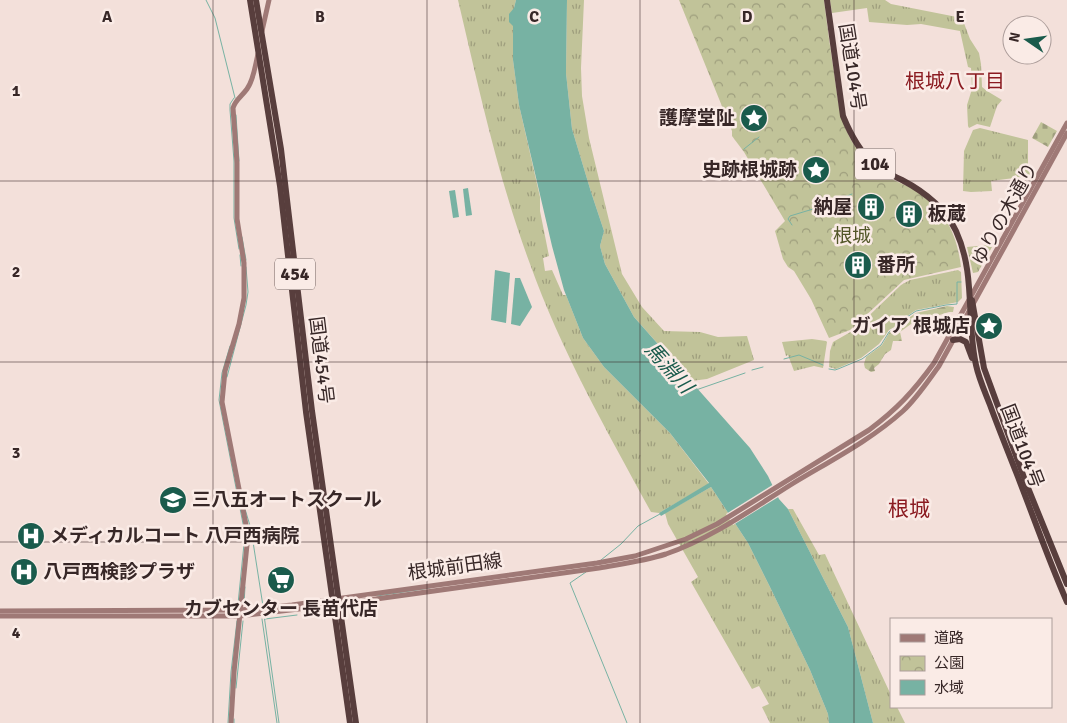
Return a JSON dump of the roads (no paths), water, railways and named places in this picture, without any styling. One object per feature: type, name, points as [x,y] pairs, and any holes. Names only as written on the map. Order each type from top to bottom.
[{"type":"highway","name":"国道454号","points":[[250,0],[280,186],[293,310],[356,723]]},
{"type":"highway","name":"国道454号","points":[[256,0],[281,148],[350,723]]},
{"type":"highway","name":"国道104号","points":[[827,0],[843,116],[849,131],[873,163],[885,172],[922,191],[948,217],[956,231],[967,266],[976,366],[1067,602]]},
{"type":"highway","name":"国道104号","points":[[971,303],[984,368],[1026,483],[1067,584]]},
{"type":"highway","points":[[953,340],[960,339],[966,342],[976,366]]},
{"type":"street","points":[[231,723],[248,535],[225,423],[222,394],[244,298],[244,264],[237,219],[237,163],[233,108],[235,102],[252,81],[269,0]]},
{"type":"street","name":"ゆりの木通り","points":[[971,303],[1067,123]]},
{"type":"street","name":"ゆりの木通り","points":[[971,303],[1067,133]]},
{"type":"street","points":[[870,432],[905,410],[924,386],[953,340],[971,303]]},
{"type":"street","points":[[870,432],[915,391],[971,303]]},
{"type":"street","name":"根城前田線","points":[[240,613],[635,562],[666,554],[691,544],[721,528],[870,432]]},
{"type":"street","points":[[0,611],[240,613]]},
{"type":"street","points":[[0,616],[240,613]]},
{"type":"water","name":"馬淵川","points":[[516,0],[567,0],[566,73],[572,129],[604,231],[600,246],[605,264],[634,317],[750,448],[768,476],[779,499],[788,509],[848,627],[873,723],[829,723],[828,714],[810,670],[748,543],[711,487],[661,516],[659,513],[709,483],[670,433],[604,367],[583,338],[564,290],[519,105],[513,60],[513,26],[509,22],[509,14],[514,8]]},
{"type":"water","points":[[468,188],[472,215],[466,216],[463,189]]},
{"type":"water","points":[[455,190],[459,217],[453,218],[449,191]]},
{"type":"water","points":[[495,270],[510,273],[506,323],[491,320]]},
{"type":"water","points":[[515,278],[520,278],[532,307],[520,326],[511,324]]},
{"type":"waterway","points":[[206,0],[215,18],[235,98]]},
{"type":"waterway","points":[[234,98],[230,104],[230,110],[234,161],[234,218],[239,249]]},
{"type":"waterway","points":[[236,115],[239,161]]},
{"type":"waterway","points":[[744,149],[759,137]]},
{"type":"waterway","points":[[792,225],[788,219],[790,216],[823,206],[852,194]]},
{"type":"waterway","points":[[242,237],[246,260]]},
{"type":"waterway","points":[[240,255],[241,266]]},
{"type":"waterway","points":[[227,377],[246,305],[248,292],[246,267]]},
{"type":"waterway","points":[[829,369],[835,370],[862,359],[881,345],[889,332],[916,311],[957,304],[957,282],[961,282]]},
{"type":"waterway","points":[[230,346],[222,373],[219,400],[245,534],[238,604]]},
{"type":"waterway","points":[[784,359],[799,355],[823,365]]},
{"type":"waterway","points":[[752,370],[763,367]]},
{"type":"waterway","name":"馬淵川","points":[[696,390],[745,373]]},
{"type":"waterway","points":[[245,509],[251,529],[263,606]]},
{"type":"waterway","points":[[601,560],[621,544],[638,526],[660,514]]},
{"type":"waterway","points":[[586,572],[570,583],[627,723]]},
{"type":"waterway","points":[[244,604],[245,587]]},
{"type":"waterway","points":[[377,596],[430,588]]},
{"type":"waterway","points":[[264,615],[279,723]]},
{"type":"waterway","points":[[265,619],[297,615]]},
{"type":"waterway","points":[[262,619],[277,723]]},
{"type":"waterway","points":[[228,723],[237,621]]},
{"type":"waterway","points":[[236,688],[243,621]]},
{"type":"place","name":"護摩堂阯","points":[[754,118]]},
{"type":"place","name":"史跡根城跡","points":[[816,170]]},
{"type":"place","name":"納屋","points":[[871,207]]},
{"type":"place","name":"板蔵","points":[[909,214]]},
{"type":"place","name":"番所","points":[[858,265]]},
{"type":"place","name":"ガイア 根城店","points":[[989,326]]},
{"type":"place","name":"三八五オートスクール","points":[[173,500]]},
{"type":"place","name":"メディカルコート 八戸西病院","points":[[31,536]]},
{"type":"place","name":"八戸西検診プラザ","points":[[24,572]]},
{"type":"place","name":"カブセンター 長苗代店","points":[[281,580]]},
{"type":"district","name":"根城八丁目","points":[[955,81]]},
{"type":"district","name":"根城","points":[[909,509]]}]
